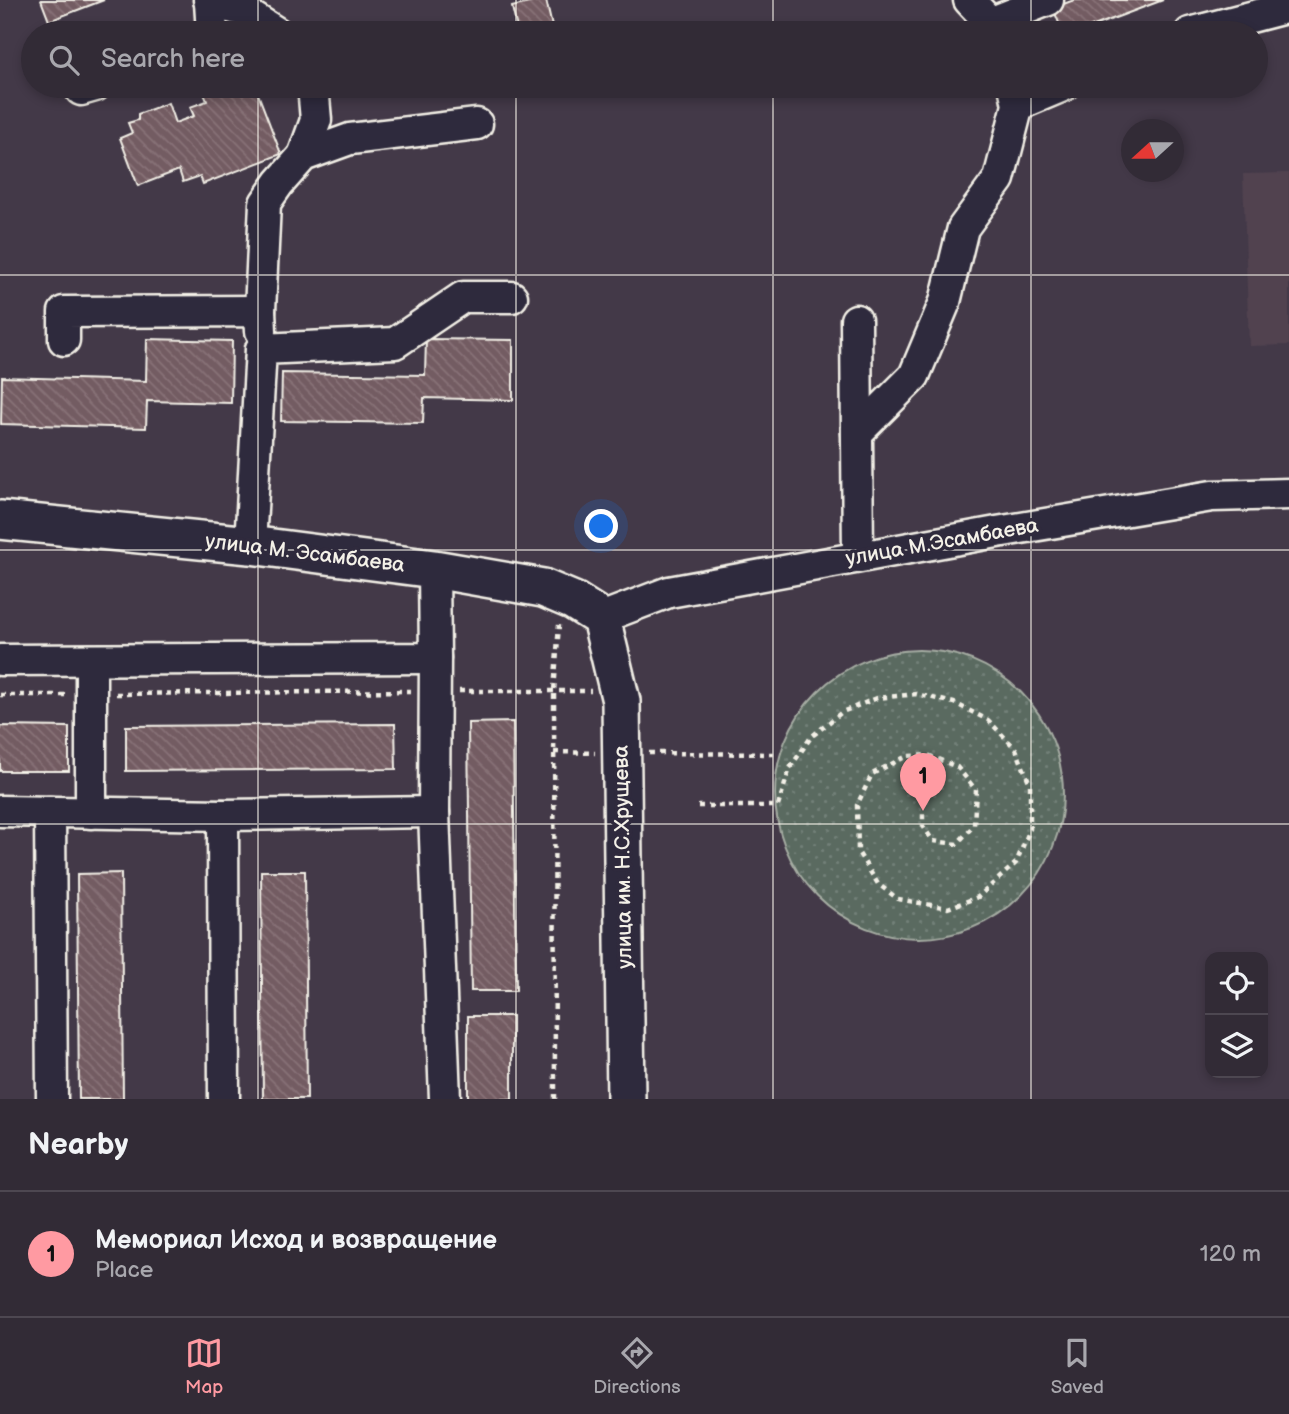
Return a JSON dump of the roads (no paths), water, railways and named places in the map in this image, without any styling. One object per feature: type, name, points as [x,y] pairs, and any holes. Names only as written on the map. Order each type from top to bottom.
[{"type":"main road","name":"улица М. Эсамбаева","points":[[0,520],[250,545],[434,569],[543,588],[574,601],[601,618]]},
{"type":"main road","name":"улица им. Н.С.Хрущева","points":[[601,618],[621,701],[626,1099]]},
{"type":"street","points":[[969,0],[988,21]]},
{"type":"street","points":[[1008,21],[1048,0]]},
{"type":"street","points":[[211,21],[210,1],[241,10],[258,21]]},
{"type":"street","points":[[1236,21],[1289,7]]},
{"type":"street","points":[[250,545],[261,349],[265,203],[303,156],[316,120],[314,98]]},
{"type":"street","points":[[857,433],[914,376],[945,302],[963,228],[999,179],[1015,98]]},
{"type":"street","points":[[303,156],[350,139],[477,124]]},
{"type":"street","points":[[261,349],[395,343],[463,297],[512,297]]},
{"type":"street","points":[[64,340],[64,312],[260,311]]},
{"type":"street","points":[[856,320],[858,557]]},
{"type":"street","name":"улица М.Эсамбаева","points":[[601,618],[669,592],[858,557],[1212,496],[1289,494]]},
{"type":"street","points":[[434,569],[434,812],[445,1099]]},
{"type":"street","points":[[0,660],[435,658]]},
{"type":"street","points":[[91,660],[92,813]]},
{"type":"street","points":[[0,811],[223,815],[434,812]]},
{"type":"street","points":[[50,812],[52,1099]]},
{"type":"street","points":[[223,815],[224,1099]]},
{"type":"place","name":"Мемориал Исход и возвращение","points":[[923,811]]}]
